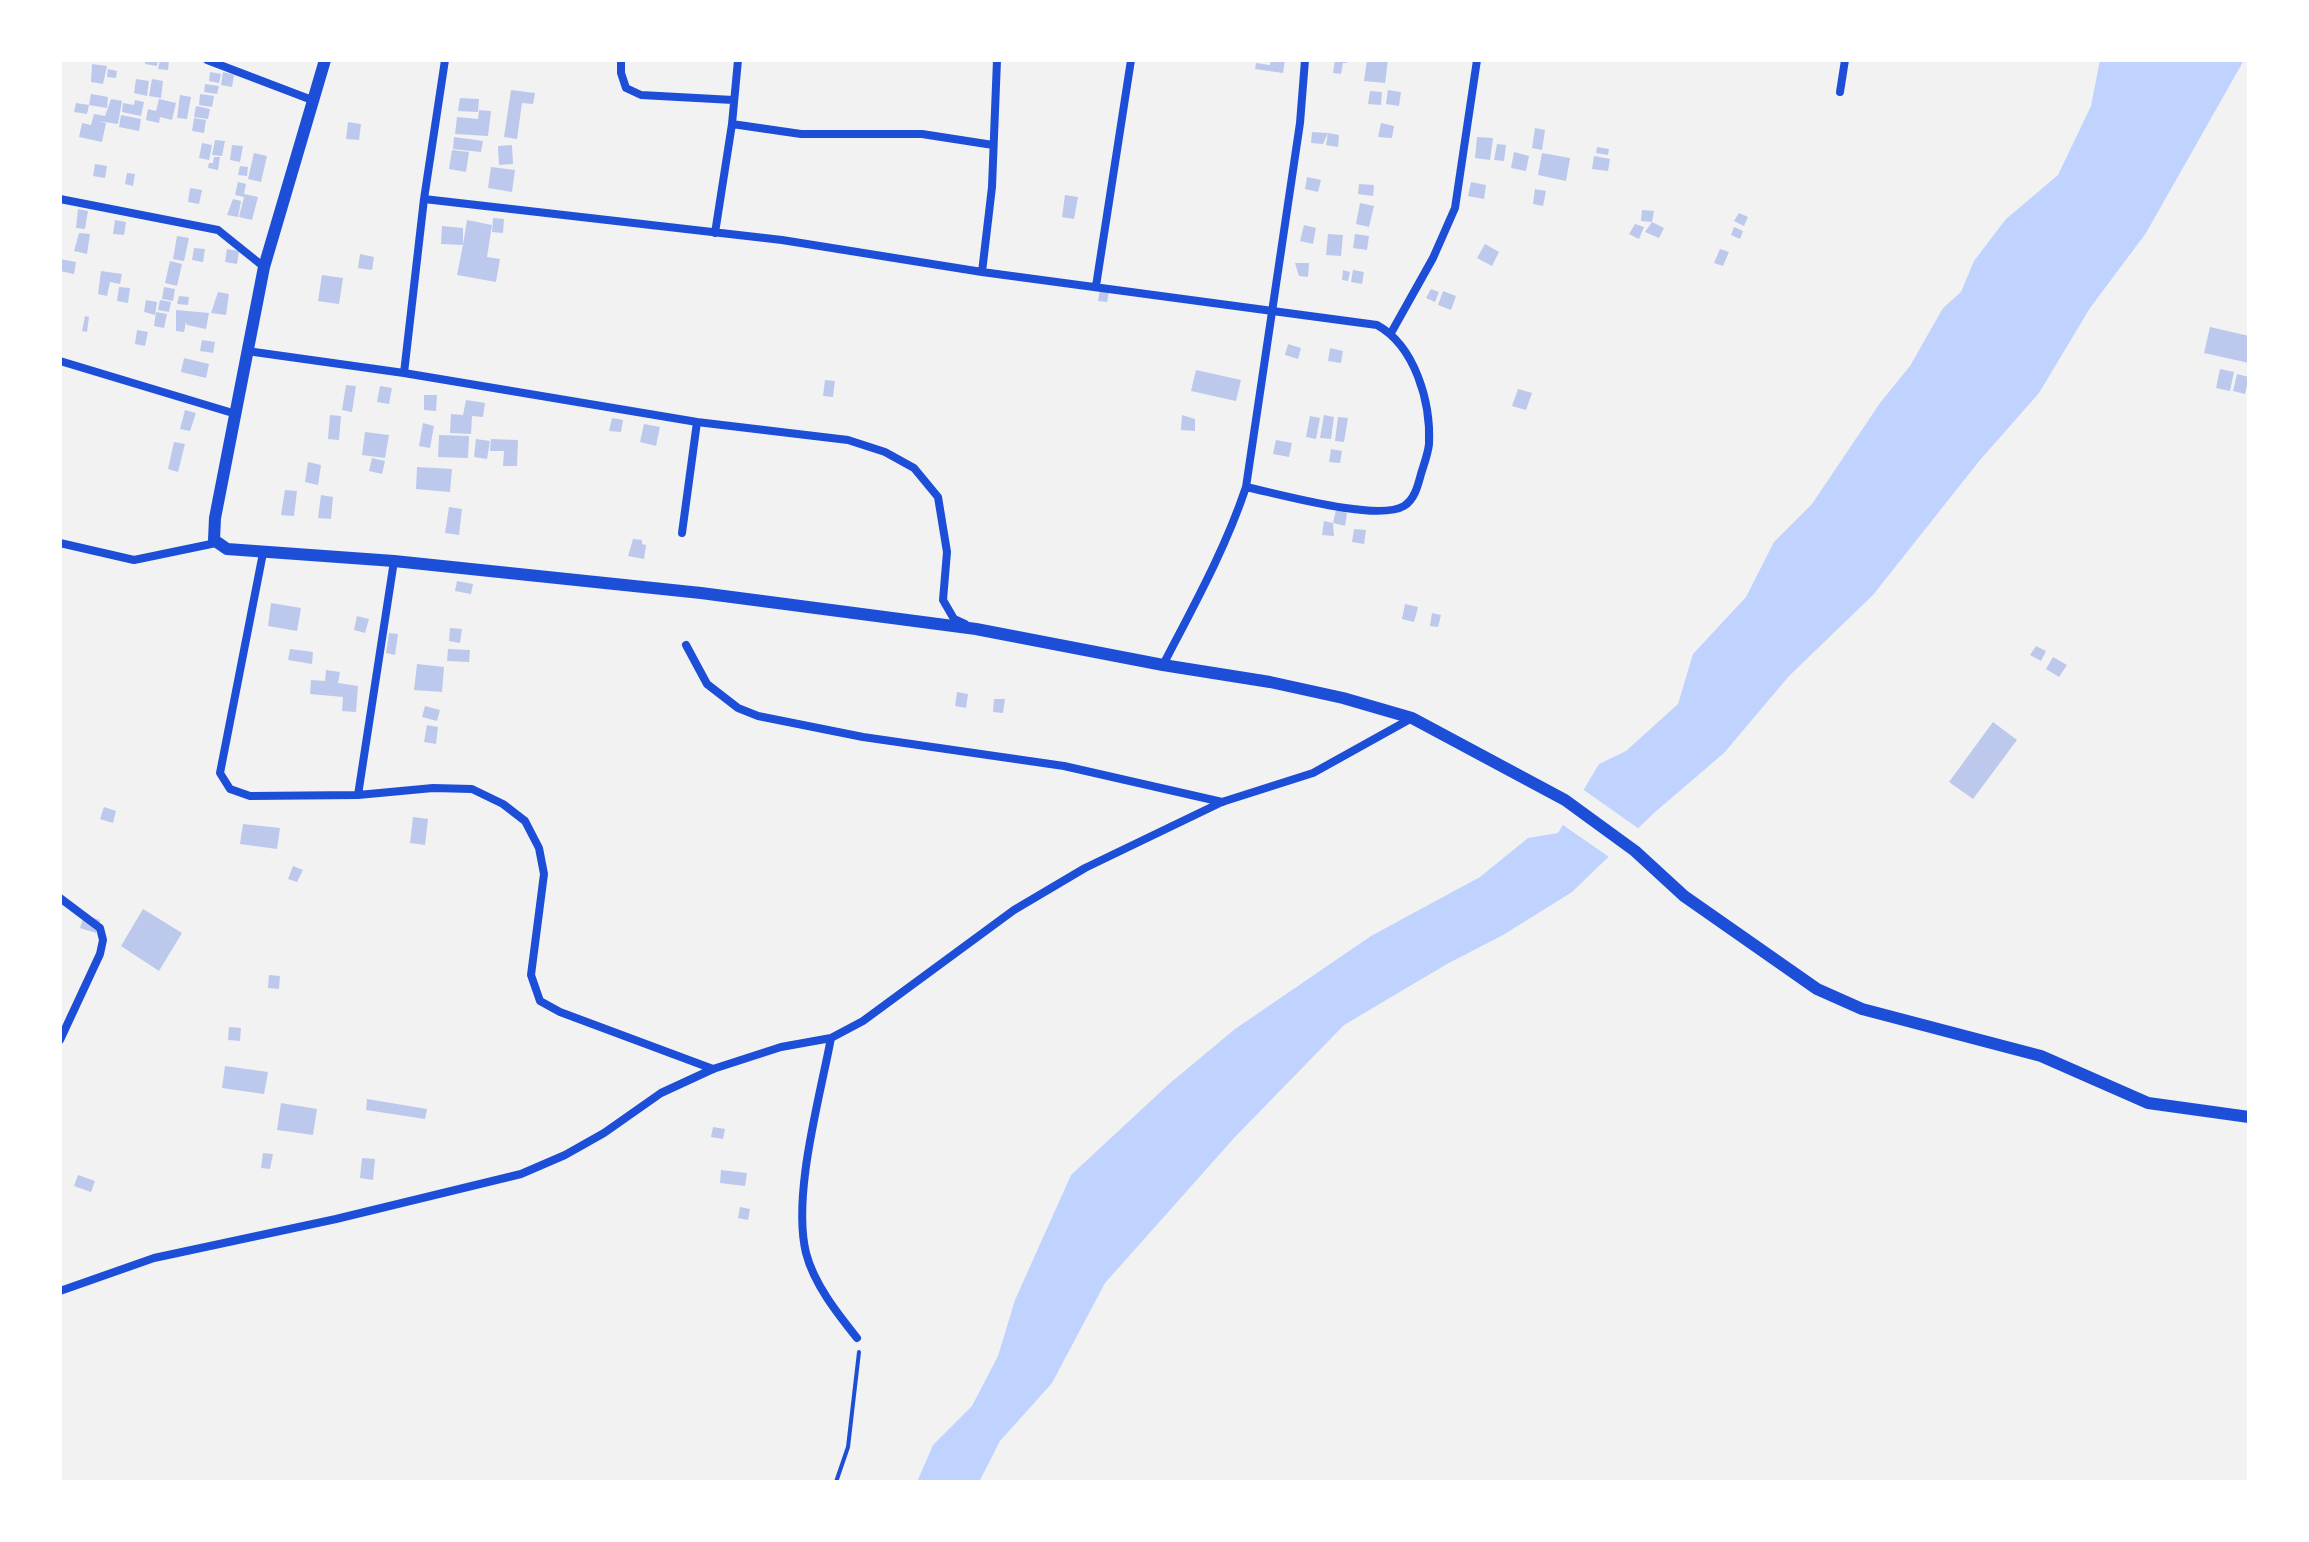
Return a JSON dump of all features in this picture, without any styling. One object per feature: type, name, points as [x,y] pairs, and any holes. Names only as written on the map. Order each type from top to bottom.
[{"type":"street","points":[[207,60],[312,100]]},
{"type":"street","points":[[325,60],[264,267],[215,518],[213,536],[216,543],[227,549],[263,553],[394,561],[701,593],[976,629],[1343,698],[1412,718],[1565,800],[1635,851],[1684,896],[1817,989],[1851,1004],[2041,1056],[2148,1103],[2249,1117]]},
{"type":"street","points":[[404,373],[424,199],[445,60]]},
{"type":"street","points":[[621,60],[626,88],[641,95],[733,100]]},
{"type":"street","points":[[715,233],[732,124],[738,60]]},
{"type":"street","points":[[982,272],[992,187],[997,60]]},
{"type":"street","points":[[1096,286],[1131,60]]},
{"type":"street","points":[[1163,665],[1211,573],[1234,523],[1246,487],[1300,123],[1305,60]]},
{"type":"street","points":[[1391,333],[1433,258],[1455,208],[1477,60]]},
{"type":"street","points":[[1840,92],[1845,60]]},
{"type":"street","points":[[732,124],[801,134],[922,134],[993,145]]},
{"type":"street","points":[[60,199],[218,230],[264,267]]},
{"type":"street","points":[[424,199],[782,240],[982,272],[1377,325],[1391,333],[1405,348],[1425,400],[1429,420],[1429,447],[1415,494],[1404,506],[1371,512],[1246,487]]},
{"type":"street","points":[[247,351],[404,373],[697,422],[848,440],[885,452],[914,468],[938,497],[947,552],[943,600],[954,619],[976,629]]},
{"type":"street","points":[[60,361],[236,414]]},
{"type":"street","points":[[682,533],[697,422]]},
{"type":"street","points":[[60,543],[134,560],[216,543]]},
{"type":"street","points":[[263,553],[220,773],[230,789],[250,796],[358,795],[433,788],[472,789],[503,804],[525,821],[539,848],[544,874],[531,975],[540,1001],[560,1012],[713,1069]]},
{"type":"street","points":[[358,795],[394,561]]},
{"type":"street","points":[[686,645],[707,684],[738,708],[758,716],[863,737],[1064,766],[1222,802]]},
{"type":"street","points":[[60,1291],[154,1258],[336,1219],[521,1174],[565,1155],[604,1133],[661,1093],[713,1069],[781,1047],[831,1038],[863,1021],[1014,910],[1085,868],[1222,802],[1313,773],[1412,718]]},
{"type":"street","points":[[60,898],[100,928],[103,940],[100,954],[60,1040]]},
{"type":"street","points":[[831,1038],[807,1160],[803,1228],[806,1254],[817,1281],[857,1338]]},
{"type":"path","points":[[836,1482],[848,1447],[854,1407],[859,1359],[857,1338]]},
{"type":"water","points":[[2100,60],[2244,60],[2146,233],[2090,308],[2039,393],[1980,460],[1873,595],[1789,676],[1724,753],[1654,813],[1572,892],[1344,1025],[1234,1138],[1105,1283],[1052,1383],[1000,1441],[979,1482],[917,1482],[933,1445],[972,1406],[998,1356],[1015,1300],[1071,1175],[1169,1084],[1235,1029],[1371,936],[1480,877],[1528,838],[1558,833],[1599,764],[1626,751],[1678,704],[1693,654],[1746,597],[1774,542],[1812,504],[1880,403],[1910,366],[1943,308],[1961,292],[1974,261],[2006,219],[2058,175],[2091,106]]},
{"type":"pier","points":[[1581,788],[1642,831],[1612,859],[1560,823]]},
{"type":"building","points":[[146,60],[158,60],[157,66],[145,64]]},
{"type":"building","points":[[160,60],[169,60],[168,70],[158,69]]},
{"type":"building","points":[[1271,60],[1285,60],[1283,73],[1255,69],[1256,63],[1270,65]]},
{"type":"building","points":[[1335,60],[1348,60],[1343,63],[1341,74],[1333,73]]},
{"type":"building","points":[[1367,60],[1388,60],[1385,83],[1364,81]]},
{"type":"building","points":[[92,64],[107,66],[103,84],[91,82]]},
{"type":"building","points":[[108,69],[117,71],[116,78],[107,77]]},
{"type":"building","points":[[210,72],[221,74],[219,83],[209,81]]},
{"type":"building","points":[[223,72],[234,75],[232,87],[221,85]]},
{"type":"building","points":[[136,79],[149,81],[147,96],[134,93]]},
{"type":"building","points":[[152,79],[163,81],[161,98],[149,96]]},
{"type":"building","points":[[205,84],[219,86],[217,94],[204,92]]},
{"type":"building","points":[[511,90],[535,93],[533,104],[522,103],[517,139],[504,137]]},
{"type":"building","points":[[1388,90],[1401,92],[1399,106],[1386,104]]},
{"type":"building","points":[[1370,91],[1382,92],[1381,105],[1368,104]]},
{"type":"building","points":[[91,94],[108,97],[107,108],[89,105]]},
{"type":"building","points":[[200,94],[214,96],[212,107],[199,105]]},
{"type":"building","points":[[180,95],[191,97],[187,119],[177,118]]},
{"type":"building","points":[[460,98],[479,99],[478,112],[458,111]]},
{"type":"building","points":[[111,99],[122,101],[118,124],[98,121],[106,123],[102,142],[79,137],[82,123],[91,125],[94,114],[105,116]]},
{"type":"building","points":[[159,99],[176,103],[172,120],[160,117],[159,123],[146,120],[148,109],[156,111]]},
{"type":"building","points":[[135,100],[144,102],[141,116],[122,112],[123,103],[134,105]]},
{"type":"building","points":[[76,103],[89,105],[87,114],[74,112]]},
{"type":"building","points":[[196,106],[210,109],[208,119],[194,117]]},
{"type":"building","points":[[479,110],[491,111],[488,136],[455,134],[457,117],[478,119]]},
{"type":"building","points":[[121,115],[141,119],[139,131],[119,127]]},
{"type":"building","points":[[194,118],[206,120],[204,133],[192,131]]},
{"type":"building","points":[[348,122],[361,124],[359,140],[346,139]]},
{"type":"building","points":[[1381,123],[1394,126],[1392,138],[1378,137]]},
{"type":"building","points":[[1535,128],[1545,130],[1542,150],[1532,148]]},
{"type":"building","points":[[1312,132],[1328,133],[1323,144],[1311,143]]},
{"type":"building","points":[[1328,133],[1339,135],[1338,147],[1326,145]]},
{"type":"building","points":[[454,137],[483,141],[481,152],[453,149]]},
{"type":"building","points":[[1477,137],[1493,138],[1490,160],[1475,158]]},
{"type":"building","points":[[215,140],[225,141],[222,156],[212,155]]},
{"type":"building","points":[[202,143],[212,145],[209,160],[199,158]]},
{"type":"building","points":[[1497,144],[1506,145],[1504,161],[1494,160]]},
{"type":"building","points":[[232,145],[243,146],[240,162],[230,160]]},
{"type":"building","points":[[512,145],[513,164],[499,165],[498,146]]},
{"type":"building","points":[[1597,147],[1609,149],[1608,155],[1596,153]]},
{"type":"building","points":[[452,150],[469,152],[466,172],[449,169]]},
{"type":"building","points":[[1514,152],[1529,156],[1526,171],[1511,168]]},
{"type":"building","points":[[254,153],[267,156],[261,182],[248,179]]},
{"type":"building","points":[[1542,153],[1570,158],[1566,181],[1538,175]]},
{"type":"building","points":[[1594,156],[1610,159],[1608,171],[1592,169]]},
{"type":"building","points":[[214,157],[220,157],[218,170],[208,168]]},
{"type":"building","points":[[95,164],[107,166],[105,178],[93,176]]},
{"type":"building","points":[[240,166],[248,167],[247,176],[238,175]]},
{"type":"building","points":[[491,167],[515,170],[512,192],[488,188]]},
{"type":"building","points":[[127,173],[135,174],[133,186],[125,184]]},
{"type":"building","points":[[1307,177],[1321,180],[1318,192],[1305,189]]},
{"type":"building","points":[[238,182],[246,184],[244,194],[258,197],[252,220],[239,217],[244,197],[235,195]]},
{"type":"building","points":[[1471,182],[1486,185],[1484,199],[1468,196]]},
{"type":"building","points":[[1359,184],[1374,185],[1373,196],[1358,194]]},
{"type":"building","points":[[190,188],[202,190],[199,204],[188,202]]},
{"type":"building","points":[[1535,189],[1546,191],[1543,206],[1533,204]]},
{"type":"building","points":[[1065,195],[1078,197],[1074,219],[1062,217]]},
{"type":"building","points":[[233,199],[241,201],[238,217],[227,215]]},
{"type":"building","points":[[1360,203],[1374,206],[1369,227],[1356,224]]},
{"type":"building","points":[[78,209],[88,211],[85,229],[76,228]]},
{"type":"building","points":[[1642,210],[1654,211],[1652,222],[1641,221]]},
{"type":"building","points":[[1739,213],[1748,217],[1744,226],[1734,221]]},
{"type":"building","points":[[493,218],[504,219],[503,233],[492,232]]},
{"type":"building","points":[[115,220],[126,222],[124,235],[113,234]]},
{"type":"building","points":[[467,220],[492,225],[487,257],[500,259],[496,282],[457,275]]},
{"type":"building","points":[[1652,222],[1664,228],[1659,238],[1645,232]]},
{"type":"building","points":[[1635,224],[1644,227],[1639,239],[1629,234]]},
{"type":"building","points":[[1304,225],[1316,228],[1313,244],[1300,241]]},
{"type":"building","points":[[442,226],[463,228],[463,245],[441,244]]},
{"type":"building","points":[[1734,227],[1743,231],[1740,239],[1731,235]]},
{"type":"building","points":[[79,233],[90,234],[87,254],[74,251]]},
{"type":"building","points":[[1328,234],[1343,235],[1341,256],[1326,255]]},
{"type":"building","points":[[1355,234],[1369,236],[1367,250],[1353,248]]},
{"type":"building","points":[[177,236],[189,238],[184,261],[173,259]]},
{"type":"building","points":[[1485,244],[1499,252],[1492,266],[1477,258]]},
{"type":"building","points":[[194,248],[205,249],[203,262],[192,260]]},
{"type":"building","points":[[227,249],[239,251],[237,264],[225,262]]},
{"type":"building","points":[[1720,249],[1729,252],[1723,266],[1714,263]]},
{"type":"building","points":[[360,254],[374,257],[372,270],[358,268]]},
{"type":"building","points":[[60,259],[76,262],[74,274],[60,271]]},
{"type":"building","points":[[170,261],[182,264],[177,286],[165,283]]},
{"type":"building","points":[[1295,263],[1309,263],[1308,277],[1299,276]]},
{"type":"building","points":[[1343,270],[1350,272],[1348,281],[1342,280]]},
{"type":"building","points":[[1353,270],[1364,272],[1362,284],[1351,282]]},
{"type":"building","points":[[101,271],[122,274],[120,284],[110,282],[107,296],[98,294]]},
{"type":"building","points":[[322,275],[343,278],[339,304],[318,301]]},
{"type":"building","points":[[119,287],[130,288],[128,303],[117,301]]},
{"type":"building","points":[[164,287],[175,289],[173,301],[162,299]]},
{"type":"building","points":[[1431,289],[1439,292],[1435,302],[1426,298]]},
{"type":"building","points":[[1100,290],[1109,292],[1107,302],[1098,301]]},
{"type":"building","points":[[1443,291],[1456,296],[1451,310],[1438,305]]},
{"type":"building","points":[[218,292],[229,294],[226,315],[211,313]]},
{"type":"building","points":[[179,296],[189,297],[188,305],[177,304]]},
{"type":"building","points":[[146,300],[157,302],[155,315],[144,312]]},
{"type":"building","points":[[160,300],[171,302],[169,312],[158,310]]},
{"type":"building","points":[[176,310],[209,313],[206,329],[187,325],[186,322],[184,332],[176,331]]},
{"type":"building","points":[[156,312],[167,314],[164,328],[154,326]]},
{"type":"building","points":[[85,316],[89,317],[87,332],[82,331]]},
{"type":"building","points":[[2210,327],[2249,336],[2249,363],[2204,353]]},
{"type":"building","points":[[137,330],[148,332],[145,346],[135,344]]},
{"type":"building","points":[[202,340],[215,342],[213,353],[200,351]]},
{"type":"building","points":[[1288,344],[1301,348],[1298,359],[1285,355]]},
{"type":"building","points":[[1330,348],[1343,351],[1341,363],[1328,361]]},
{"type":"building","points":[[184,358],[209,364],[206,378],[181,372]]},
{"type":"building","points":[[2220,369],[2234,372],[2230,391],[2216,388]]},
{"type":"building","points":[[1196,370],[1241,380],[1236,401],[1191,391]]},
{"type":"building","points":[[2237,374],[2249,377],[2245,394],[2233,391]]},
{"type":"building","points":[[825,380],[835,381],[833,397],[823,396]]},
{"type":"building","points":[[346,385],[356,386],[352,412],[342,410]]},
{"type":"building","points":[[380,386],[392,388],[389,404],[377,402]]},
{"type":"building","points":[[1518,389],[1532,393],[1526,410],[1512,406]]},
{"type":"building","points":[[424,395],[437,395],[436,411],[424,410]]},
{"type":"building","points":[[466,400],[485,403],[483,417],[472,416],[471,434],[450,433],[451,414],[463,415]]},
{"type":"building","points":[[185,410],[196,413],[190,431],[180,429]]},
{"type":"building","points":[[330,415],[341,416],[339,440],[328,439]]},
{"type":"building","points":[[1182,415],[1195,419],[1195,431],[1181,430]]},
{"type":"building","points":[[1324,415],[1334,417],[1331,439],[1320,438]]},
{"type":"building","points":[[1310,416],[1320,418],[1316,439],[1306,437]]},
{"type":"building","points":[[1338,417],[1348,418],[1344,442],[1335,441]]},
{"type":"building","points":[[612,418],[623,420],[621,432],[609,431]]},
{"type":"building","points":[[423,423],[434,426],[430,448],[419,446]]},
{"type":"building","points":[[644,424],[660,427],[656,446],[640,442]]},
{"type":"building","points":[[365,432],[389,435],[385,458],[362,455]]},
{"type":"building","points":[[439,435],[469,436],[468,458],[438,457]]},
{"type":"building","points":[[476,439],[490,441],[487,459],[474,457]]},
{"type":"building","points":[[491,439],[518,440],[517,466],[503,466],[504,451],[490,451]]},
{"type":"building","points":[[1276,440],[1292,443],[1289,457],[1273,454]]},
{"type":"building","points":[[174,442],[185,444],[178,472],[168,469]]},
{"type":"building","points":[[1331,449],[1342,451],[1340,463],[1329,462]]},
{"type":"building","points":[[372,458],[385,461],[382,474],[369,471]]},
{"type":"building","points":[[308,462],[321,465],[318,485],[305,482]]},
{"type":"building","points":[[417,467],[452,469],[450,492],[416,489]]},
{"type":"building","points":[[285,490],[297,491],[294,516],[281,515]]},
{"type":"building","points":[[321,495],[333,497],[331,519],[318,518]]},
{"type":"building","points":[[449,507],[462,509],[459,535],[445,533]]},
{"type":"building","points":[[1336,510],[1347,513],[1345,526],[1333,523]]},
{"type":"building","points":[[1324,521],[1333,523],[1334,536],[1322,535]]},
{"type":"building","points":[[1354,529],[1366,530],[1364,544],[1352,542]]},
{"type":"building","points":[[633,539],[642,540],[642,544],[646,545],[644,559],[628,556]]},
{"type":"building","points":[[457,581],[473,584],[471,594],[455,591]]},
{"type":"building","points":[[271,603],[301,608],[297,631],[268,626]]},
{"type":"building","points":[[1405,604],[1418,607],[1414,622],[1402,619]]},
{"type":"building","points":[[1432,613],[1441,615],[1438,627],[1430,626]]},
{"type":"building","points":[[357,616],[369,619],[365,633],[354,630]]},
{"type":"building","points":[[450,628],[462,629],[460,643],[449,641]]},
{"type":"building","points":[[389,633],[398,634],[395,655],[386,653]]},
{"type":"building","points":[[2036,646],[2046,651],[2041,661],[2030,655]]},
{"type":"building","points":[[290,649],[313,652],[312,664],[288,660]]},
{"type":"building","points":[[448,649],[470,650],[469,662],[447,661]]},
{"type":"building","points":[[2053,657],[2067,665],[2059,677],[2046,669]]},
{"type":"building","points":[[417,664],[444,667],[442,692],[414,690]]},
{"type":"building","points":[[326,670],[340,672],[338,683],[358,686],[356,712],[342,711],[343,697],[310,694],[311,680],[325,681]]},
{"type":"building","points":[[957,692],[968,694],[966,708],[955,706]]},
{"type":"building","points":[[994,699],[1005,699],[1003,713],[993,712]]},
{"type":"building","points":[[425,706],[440,710],[437,721],[422,717]]},
{"type":"building","points":[[1993,722],[2017,740],[1973,799],[1949,782]]},
{"type":"building","points":[[427,725],[438,727],[436,744],[424,742]]},
{"type":"building","points":[[104,807],[116,811],[113,823],[100,819]]},
{"type":"building","points":[[413,817],[428,819],[425,845],[410,843]]},
{"type":"building","points":[[243,824],[280,828],[277,849],[240,844]]},
{"type":"building","points":[[293,866],[303,870],[297,882],[288,879]]},
{"type":"building","points":[[143,909],[182,933],[159,971],[121,946]]},
{"type":"building","points":[[84,915],[100,920],[96,933],[80,928]]},
{"type":"building","points":[[269,975],[280,976],[279,989],[268,988]]},
{"type":"building","points":[[229,1027],[241,1028],[240,1041],[228,1040]]},
{"type":"building","points":[[225,1066],[268,1072],[264,1094],[222,1088]]},
{"type":"building","points":[[367,1099],[427,1109],[425,1119],[366,1110]]},
{"type":"building","points":[[281,1103],[317,1109],[313,1135],[277,1130]]},
{"type":"building","points":[[713,1127],[725,1129],[723,1139],[711,1137]]},
{"type":"building","points":[[263,1153],[273,1154],[270,1169],[261,1168]]},
{"type":"building","points":[[362,1158],[375,1159],[373,1180],[360,1178]]},
{"type":"building","points":[[721,1170],[747,1173],[745,1186],[720,1183]]},
{"type":"building","points":[[78,1175],[95,1181],[91,1192],[74,1186]]},
{"type":"building","points":[[740,1207],[750,1209],[748,1220],[738,1218]]}]
